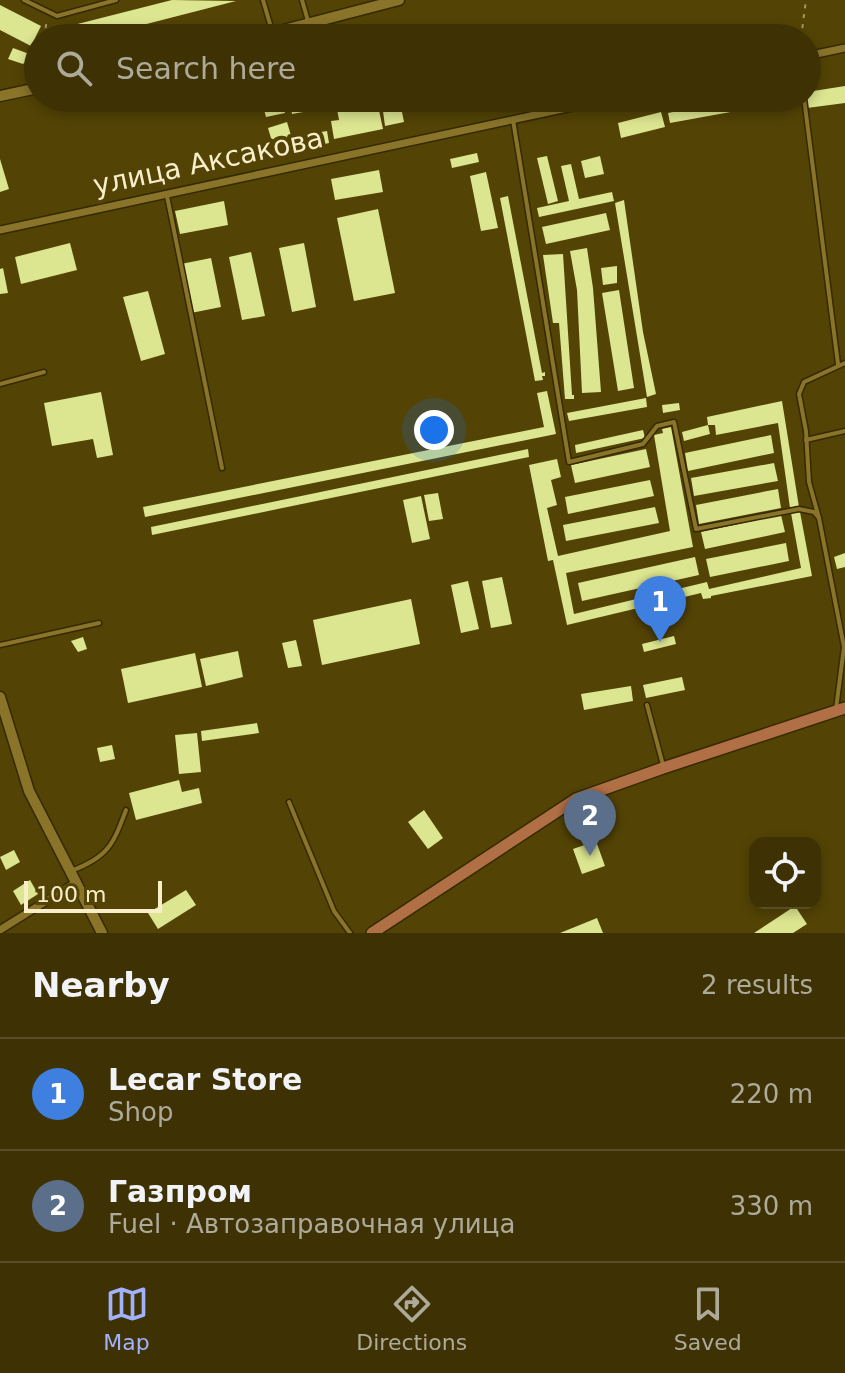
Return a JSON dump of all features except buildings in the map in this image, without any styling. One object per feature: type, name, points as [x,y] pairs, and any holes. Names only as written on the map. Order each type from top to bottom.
[{"type":"main road","points":[[304,24],[399,0]]},
{"type":"main road","points":[[0,96],[24,91]]},
{"type":"main road","points":[[0,697],[29,791],[102,933]]},
{"type":"main road","points":[[372,933],[576,799],[840,710]]},
{"type":"street","points":[[821,53],[845,48]]},
{"type":"street","name":"улица Аксакова","points":[[0,230],[550,112]]},
{"type":"street","points":[[0,930],[75,883]]},
{"type":"lane","points":[[24,0],[57,16],[116,0]]},
{"type":"lane","points":[[263,0],[270,24]]},
{"type":"lane","points":[[302,0],[308,23]]},
{"type":"lane","points":[[806,112],[838,364]]},
{"type":"lane","points":[[513,120],[569,462],[643,444],[657,426],[674,422],[696,529],[799,509],[814,512],[819,518]]},
{"type":"lane","points":[[167,193],[222,468]]},
{"type":"lane","points":[[840,710],[844,647],[809,482],[799,394],[804,382],[845,363]]},
{"type":"lane","points":[[0,384],[44,372]]},
{"type":"lane","points":[[806,440],[845,431]]},
{"type":"lane","points":[[0,645],[99,623]]},
{"type":"lane","points":[[647,705],[663,768]]},
{"type":"lane","points":[[289,802],[334,911],[350,933]]},
{"type":"lane","points":[[69,872],[111,847],[126,810]]},
{"type":"path","points":[[803,24],[806,0]]},
{"type":"place","name":"Lecar Store","points":[[660,642]]},
{"type":"place","name":"Газпром","points":[[590,856]]}]
